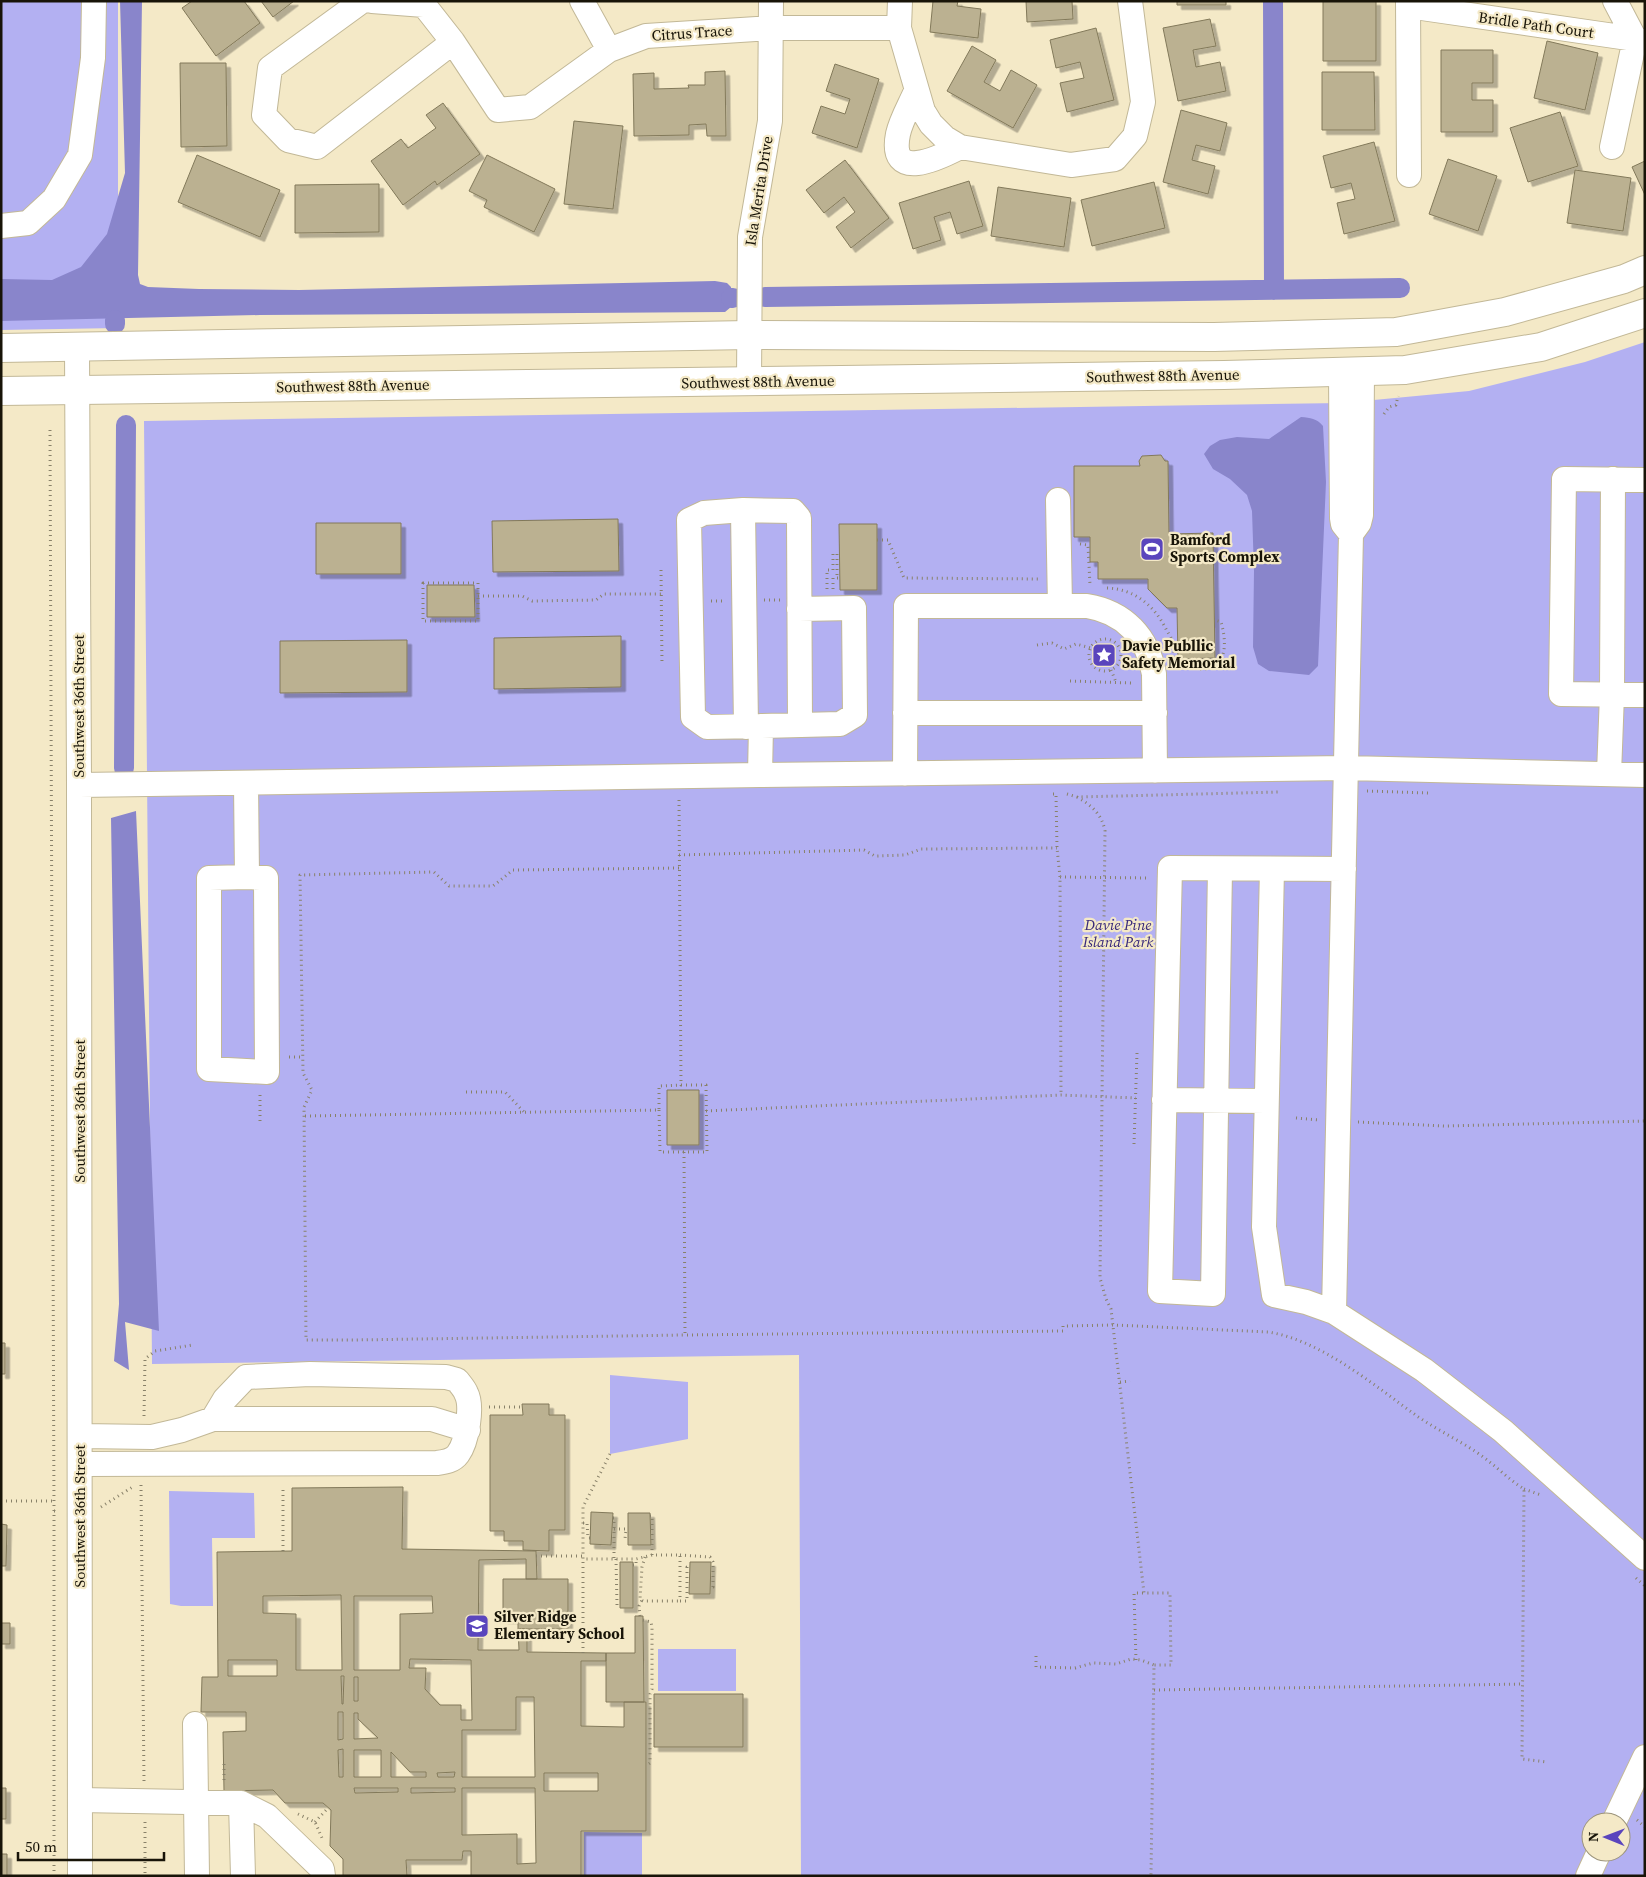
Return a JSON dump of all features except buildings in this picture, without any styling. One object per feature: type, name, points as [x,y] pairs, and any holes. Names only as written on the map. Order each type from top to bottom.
[{"type":"main road","points":[[1,348],[749,335],[1214,337],[1396,332],[1505,312],[1624,279],[1645,270]]},
{"type":"main road","name":"Southwest 88th Avenue","points":[[1,391],[749,382],[1405,370],[1541,347],[1645,313]]},
{"type":"street","points":[[1,226],[28,223],[54,199],[80,155],[93,58],[94,1]]},
{"type":"street","points":[[362,1],[270,68],[264,115],[288,140],[317,147],[453,42]]},
{"type":"street","name":"Citrus Trace","points":[[372,1],[424,5],[453,42],[498,110],[530,107],[609,50],[646,36],[771,28],[899,28]]},
{"type":"street","points":[[582,1],[609,50]]},
{"type":"street","name":"Isla Merita Drive","points":[[749,382],[750,237],[770,121],[771,1]]},
{"type":"street","points":[[900,1],[899,28],[916,91],[923,111],[931,124],[945,138],[960,146],[1071,164],[1115,159],[1135,136],[1143,102],[1130,1]]},
{"type":"street","points":[[1612,146],[1640,40],[1615,1]]},
{"type":"street","name":"Bridle Path Court","points":[[1409,174],[1408,4],[1640,40]]},
{"type":"street","points":[[916,91],[898,132],[897,152],[900,158],[908,163],[925,162],[940,157],[960,146]]},
{"type":"street","name":"Southwest 36th Street","points":[[77,346],[80,785],[80,1876]]},
{"type":"street","points":[[1334,1312],[1351,534],[1343,524],[1342,518],[1352,372]]},
{"type":"street","points":[[1645,480],[1564,479],[1561,694],[1645,695]]},
{"type":"street","points":[[1609,774],[1612,694],[1613,479]]},
{"type":"street","points":[[1058,500],[1060,606]]},
{"type":"street","points":[[794,604],[854,608],[854,715],[840,724],[800,725],[706,727],[692,717],[690,520],[704,513],[743,510],[793,511],[799,518],[794,604],[800,725]]},
{"type":"street","points":[[743,510],[753,726],[760,775]]},
{"type":"street","points":[[905,774],[906,606],[1087,606],[1099,608],[1123,620],[1132,626],[1139,635],[1152,661],[1154,674],[1155,771]]},
{"type":"street","points":[[905,713],[1155,713]]},
{"type":"street","points":[[80,785],[1346,768],[1645,775]]},
{"type":"street","points":[[246,783],[247,877]]},
{"type":"street","points":[[1220,869],[1214,1294],[1160,1291],[1170,868],[1344,869]]},
{"type":"street","points":[[1272,869],[1264,1227],[1274,1295],[1306,1302],[1334,1312],[1424,1370],[1503,1431],[1645,1558]]},
{"type":"street","points":[[247,877],[266,878],[267,1072],[209,1070],[209,878],[247,877]]},
{"type":"street","points":[[1164,1100],[1266,1101]]},
{"type":"street","points":[[80,1464],[437,1463],[450,1461],[458,1454],[468,1430],[467,1394],[457,1380],[446,1377],[310,1374],[246,1377],[225,1399],[213,1419]]},
{"type":"street","points":[[81,1436],[152,1437],[182,1430],[213,1419],[432,1420],[468,1430]]},
{"type":"street","points":[[195,1724],[197,1876]]},
{"type":"street","points":[[1619,1812],[1645,1757]]},
{"type":"street","points":[[80,1800],[242,1803],[268,1816],[322,1869],[323,1876]]},
{"type":"street","points":[[242,1803],[243,1876]]},
{"type":"street","points":[[1588,1876],[1594,1862]]},
{"type":"path","points":[[1383,417],[1389,407],[1396,405],[1398,396]]},
{"type":"path","points":[[50,430],[54,1511]]},
{"type":"path","points":[[877,540],[888,540],[904,578],[1043,579]]},
{"type":"path","points":[[827,590],[827,570],[833,570],[833,554],[837,554],[838,578],[833,578],[833,584]]},
{"type":"path","points":[[661,570],[662,664]]},
{"type":"path","points":[[422,583],[478,583],[478,596],[478,621],[423,621],[422,583]]},
{"type":"path","points":[[478,596],[522,596],[532,601],[596,600],[604,594],[661,594]]},
{"type":"path","points":[[709,601],[733,600]]},
{"type":"path","points":[[756,600],[794,604]]},
{"type":"path","points":[[1176,666],[1187,664],[1196,669],[1207,669],[1214,667],[1222,660],[1224,650],[1223,630],[1221,622],[1214,620]]},
{"type":"path","points":[[1105,639],[1114,642],[1118,646],[1119,661],[1117,666],[1111,670],[1102,671],[1093,666],[1089,656],[1090,648],[1095,642],[1105,639]]},
{"type":"path","points":[[1037,645],[1052,643],[1064,649],[1076,644],[1090,648]]},
{"type":"path","points":[[1111,670],[1116,682]]},
{"type":"path","points":[[1070,681],[1131,682]]},
{"type":"path","points":[[1046,794],[1077,797],[1288,792]]},
{"type":"path","points":[[1056,794],[1057,848],[1060,877],[1061,1096]]},
{"type":"path","points":[[1077,797],[1096,811],[1104,825],[1100,1278],[1111,1309],[1114,1325],[1144,1593]]},
{"type":"path","points":[[681,1085],[679,800],[689,800]]},
{"type":"path","points":[[679,855],[864,850],[875,856],[904,855],[921,849],[1057,848]]},
{"type":"path","points":[[679,868],[513,870],[493,886],[449,886],[434,872],[300,875],[302,1057],[303,1074],[312,1090],[304,1107],[306,1340],[1063,1331],[1063,1326],[1114,1325],[1257,1331],[1288,1337],[1324,1353],[1374,1384],[1418,1417],[1479,1454],[1524,1489],[1522,1759],[1547,1762]]},
{"type":"path","points":[[1060,877],[1145,877]]},
{"type":"path","points":[[1134,1144],[1137,1053]]},
{"type":"path","points":[[289,1058],[302,1057]]},
{"type":"path","points":[[260,1071],[260,1122]]},
{"type":"path","points":[[706,1085],[707,1152],[660,1152],[659,1110],[659,1086],[706,1085]]},
{"type":"path","points":[[466,1092],[505,1092],[525,1112]]},
{"type":"path","points":[[706,1111],[1061,1096],[1136,1098]]},
{"type":"path","points":[[305,1116],[659,1110]]},
{"type":"path","points":[[1296,1118],[1327,1121]]},
{"type":"path","points":[[1349,1122],[1445,1126],[1645,1122]]},
{"type":"path","points":[[684,1152],[685,1335]]},
{"type":"path","points":[[141,1438],[144,1423],[145,1359],[155,1351],[193,1345]]},
{"type":"path","points":[[1120,1382],[1130,1381]]},
{"type":"path","points":[[583,1653],[583,1506],[610,1454]]},
{"type":"path","points":[[141,1464],[145,1876]]},
{"type":"path","points":[[283,1486],[283,1551]]},
{"type":"path","points":[[1,1502],[54,1501]]},
{"type":"path","points":[[650,1516],[652,1516],[652,1555]]},
{"type":"path","points":[[612,1518],[614,1518],[616,1605],[620,1605]]},
{"type":"path","points":[[583,1523],[587,1523],[588,1538],[590,1538]]},
{"type":"path","points":[[614,1529],[626,1529],[626,1539],[628,1539]]},
{"type":"path","points":[[536,1556],[615,1559],[652,1555],[710,1557],[713,1562],[713,1587],[710,1587]]},
{"type":"path","points":[[680,1555],[680,1601]]},
{"type":"path","points":[[640,1616],[642,1600],[640,1599],[640,1581],[646,1557]]},
{"type":"path","points":[[633,1565],[636,1565],[636,1558]]},
{"type":"path","points":[[642,1600],[687,1601],[687,1567],[690,1567]]},
{"type":"path","points":[[1036,1656],[1036,1667],[1075,1668],[1093,1664],[1116,1664],[1131,1659],[1154,1665],[1171,1665],[1170,1593],[1134,1593],[1136,1660]]},
{"type":"path","points":[[643,1620],[651,1622],[652,1628],[650,1763],[646,1766]]},
{"type":"path","points":[[1151,1876],[1154,1665]]},
{"type":"path","points":[[1154,1690],[1524,1684]]},
{"type":"path","points":[[224,1764],[224,1783]]},
{"type":"path","points":[[315,1822],[328,1808]]},
{"type":"green space","points":[[1,1],[118,1],[118,328],[1,330]]},
{"type":"green space","name":"Davie Pine Island Park","points":[[1645,342],[1645,1876],[801,1876],[799,1355],[152,1364],[144,421],[1342,403],[1469,391],[1585,362]]},
{"type":"green space","points":[[610,1375],[688,1382],[688,1439],[610,1454]]},
{"type":"green space","points":[[169,1491],[254,1493],[255,1538],[212,1538],[213,1606],[170,1604]]},
{"type":"green space","points":[[658,1649],[736,1649],[736,1691],[658,1691]]},
{"type":"green space","points":[[584,1832],[642,1833],[642,1876],[584,1876]]},
{"type":"shaded area","points":[[120,1],[142,1],[138,275],[140,284],[148,287],[199,289],[299,290],[715,281],[727,283],[731,287],[731,307],[725,312],[260,315],[1,321],[1,279],[52,280],[81,267],[107,234],[125,173]]},
{"type":"shaded area","points":[[1301,417],[1318,421],[1323,426],[1326,482],[1318,666],[1309,675],[1269,671],[1258,664],[1253,647],[1254,571],[1252,511],[1247,495],[1230,479],[1213,469],[1204,454],[1210,446],[1220,440],[1237,437],[1269,439]]},
{"type":"shaded area","points":[[136,811],[159,1331],[125,1322],[129,1370],[114,1361],[119,1304],[111,818]]},
{"type":"waterway","points":[[1273,1],[1274,290]]},
{"type":"waterway","points":[[765,297],[1400,288]]},
{"type":"waterway","points":[[124,768],[126,425]]},
{"type":"place","name":"Bamford Sports Complex","points":[[1152,549]]},
{"type":"place","name":"Davie Publlic Safety Memorial","points":[[1104,655]]},
{"type":"place","name":"Silver Ridge Elementary School","points":[[477,1626]]}]
